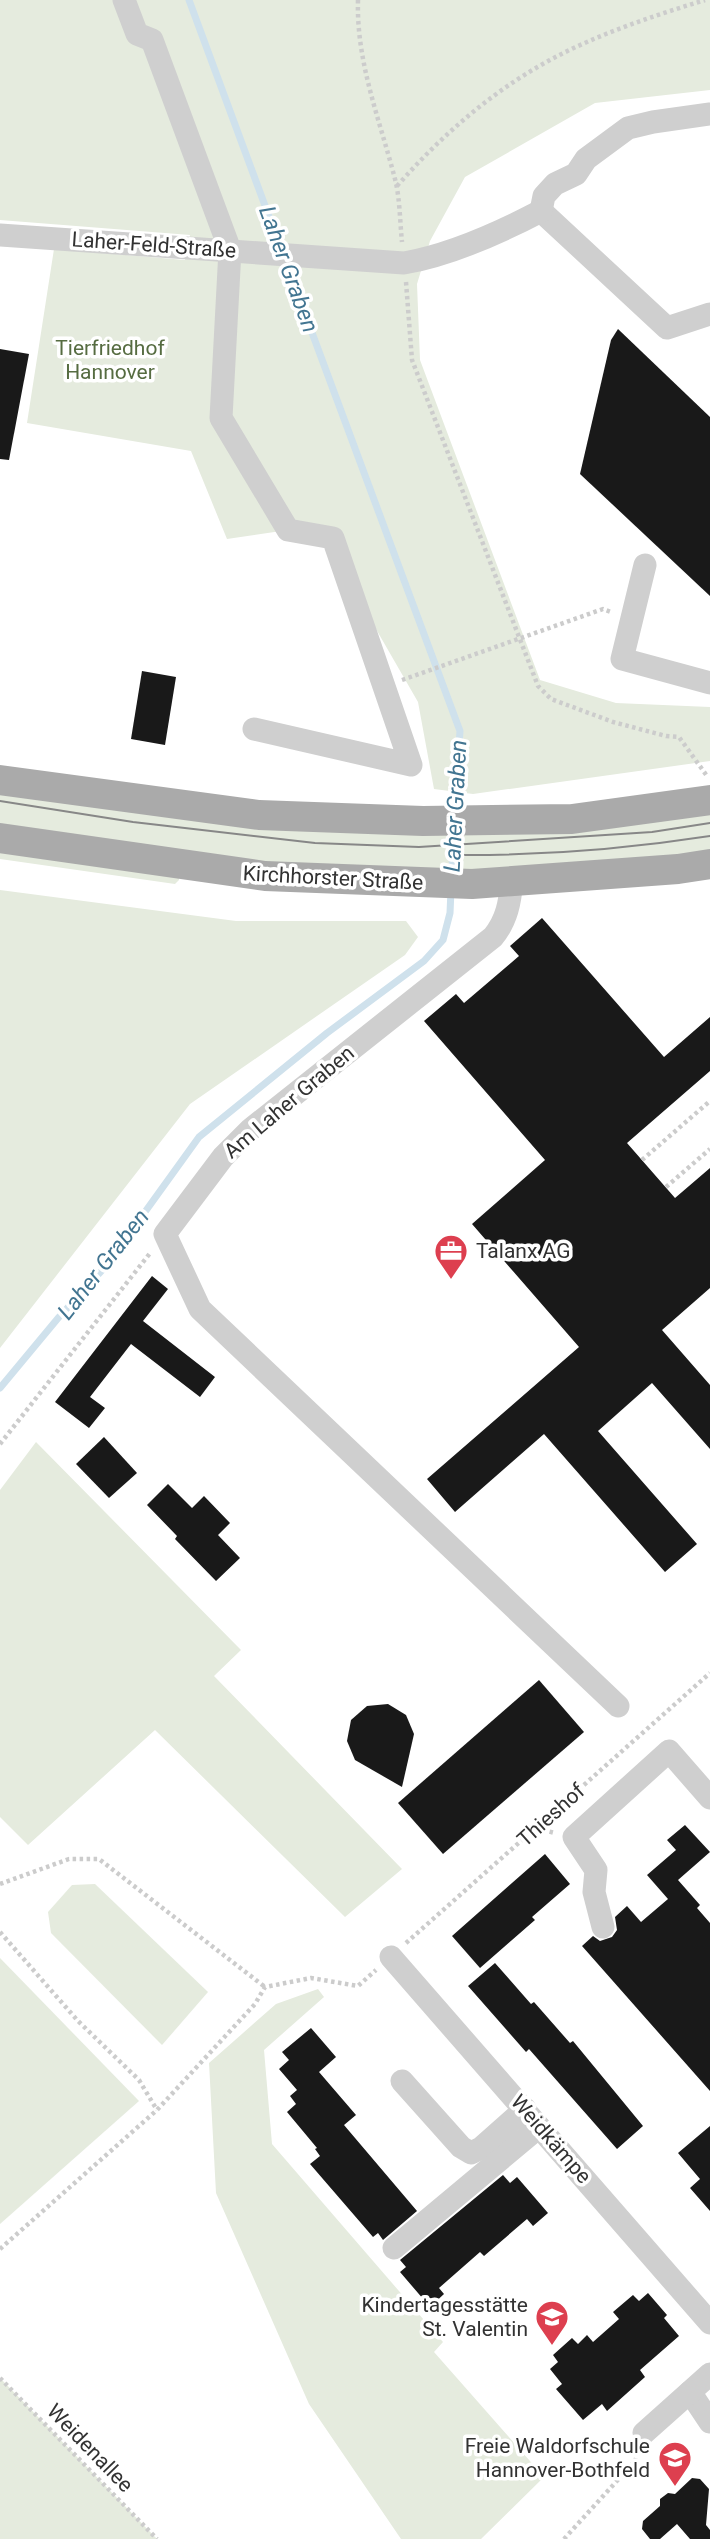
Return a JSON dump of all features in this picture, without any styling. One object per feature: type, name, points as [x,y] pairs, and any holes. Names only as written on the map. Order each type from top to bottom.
[{"type":"main road","points":[[0,780],[259,815],[422,821],[572,819],[709,789]]},
{"type":"main road","name":"Kirchhorster Straße","points":[[0,838],[265,877],[421,883],[472,884],[678,869],[710,864]]},
{"type":"street","points":[[124,0],[137,34],[152,40],[230,250],[220,418],[288,530],[333,538],[411,765],[254,729]]},
{"type":"street","points":[[710,114],[628,128],[586,159],[576,174],[555,184],[544,195],[541,211],[667,328],[710,314]]},
{"type":"street","name":"Laher-Feld-Straße","points":[[0,234],[307,256],[434,257],[521,222],[541,211]]},
{"type":"street","points":[[645,565],[622,659],[710,683]]},
{"type":"street","name":"Am Laher Graben","points":[[165,1234],[223,1157],[251,1129],[493,937],[502,926],[509,906],[512,880]]},
{"type":"street","points":[[165,1234],[200,1309],[618,1706]]},
{"type":"street","name":"Thieshof","points":[[603,1927],[594,1892],[596,1870],[574,1838],[670,1751],[710,1798]]},
{"type":"street","name":"Weidkämpe","points":[[391,1956],[710,2323]]},
{"type":"street","points":[[402,2081],[461,2147],[471,2153],[532,2118]]},
{"type":"street","points":[[394,2248],[532,2118]]},
{"type":"street","points":[[644,2433],[710,2374]]},
{"type":"street","points":[[690,2392],[710,2422]]},
{"type":"path","points":[[358,0],[357,30],[397,186],[412,359],[538,686],[551,699],[613,722],[679,737],[709,789]]},
{"type":"path","points":[[397,186],[421,159],[473,111],[550,60],[605,35],[705,0]]},
{"type":"path","points":[[422,673],[603,609],[632,618]]},
{"type":"path","points":[[642,1160],[710,1101]]},
{"type":"path","points":[[666,1187],[710,1149]]},
{"type":"path","points":[[0,1444],[165,1234]]},
{"type":"path","name":"Thieshof","points":[[265,1987],[312,1978],[358,1986],[710,1672]]},
{"type":"path","points":[[0,1884],[69,1859],[99,1859],[265,1987],[255,2004],[157,2110],[0,2249]]},
{"type":"path","points":[[0,1932],[78,2021],[139,2080],[157,2110]]},
{"type":"path","name":"Weidenallee","points":[[0,2378],[157,2539]]},
{"type":"path","points":[[564,2539],[635,2461],[644,2433]]},
{"type":"green space","name":"Tierfriedhof Hannover","points":[[0,0],[710,0],[710,90],[595,103],[465,177],[430,241],[417,284],[420,360],[540,680],[616,703],[710,707],[710,761],[473,794],[434,789],[418,702],[346,577],[333,538],[288,530],[227,539],[191,451],[27,423],[54,249],[185,260],[190,235],[0,220]]},
{"type":"green space","points":[[0,789],[90,803],[710,811],[710,850],[677,856],[512,870],[290,867],[0,828]]},
{"type":"green space","points":[[0,850],[179,880],[175,884],[0,859]]},
{"type":"green space","points":[[0,890],[236,921],[406,921],[418,937],[405,955],[190,1104],[0,1348]]},
{"type":"green space","points":[[36,1442],[241,1650],[214,1676],[402,1869],[345,1917],[155,1730],[28,1845],[0,1817],[0,1490]]},
{"type":"green space","points":[[95,1884],[208,1992],[162,2045],[51,1933],[48,1912],[72,1885]]},
{"type":"green space","points":[[0,1958],[139,2101],[0,2224]]},
{"type":"green space","points":[[318,1989],[324,1997],[264,2050],[272,2144],[443,2342],[434,2352],[544,2477],[481,2539],[401,2539],[309,2404],[216,2193],[209,2063],[276,2004]]},
{"type":"green space","points":[[0,2378],[157,2539],[0,2539]]},
{"type":"building","points":[[618,329],[710,417],[710,596],[580,474],[611,340]]},
{"type":"building","points":[[0,349],[29,354],[9,460],[0,459]]},
{"type":"building","points":[[142,671],[176,677],[165,745],[131,739]]},
{"type":"building","points":[[542,918],[664,1057],[710,1017],[710,1071],[627,1143],[675,1198],[710,1168],[710,1288],[662,1330],[710,1385],[710,1449],[652,1383],[598,1431],[697,1544],[665,1572],[544,1434],[455,1512],[427,1479],[579,1347],[472,1224],[545,1160],[424,1021],[456,994],[464,1003],[519,956],[510,946]]},
{"type":"building","points":[[152,1276],[168,1289],[143,1321],[215,1377],[200,1397],[131,1344],[90,1397],[105,1408],[89,1428],[55,1402]]},
{"type":"building","points":[[104,1437],[137,1473],[109,1498],[76,1464]]},
{"type":"building","points":[[168,1484],[192,1508],[204,1496],[230,1523],[218,1535],[240,1558],[216,1581],[175,1539],[177,1536],[147,1505]]},
{"type":"building","points":[[539,1680],[584,1732],[443,1854],[398,1803]]},
{"type":"building","points":[[388,1704],[406,1715],[414,1734],[402,1787],[355,1760],[347,1741],[351,1720],[367,1706]]},
{"type":"building","points":[[685,1825],[710,1852],[678,1880],[700,1905],[697,1908],[710,1923],[710,2091],[582,1946],[593,1936],[600,1941],[612,1937],[617,1930],[615,1917],[627,1906],[641,1922],[668,1899],[647,1875],[676,1850],[667,1840]]},
{"type":"building","points":[[545,1854],[570,1884],[532,1917],[535,1920],[480,1968],[452,1936]]},
{"type":"building","points":[[495,1963],[570,2043],[573,2041],[643,2126],[617,2149],[529,2049],[526,2052],[468,1986]]},
{"type":"building","points":[[311,2028],[336,2057],[319,2072],[356,2115],[344,2125],[417,2211],[383,2240],[378,2233],[373,2237],[310,2164],[320,2156],[315,2149],[317,2148],[287,2112],[296,2104],[290,2096],[297,2090],[279,2069],[289,2060],[282,2052]]},
{"type":"building","points":[[710,2126],[710,2211],[690,2188],[700,2179],[678,2153]]},
{"type":"building","points":[[503,2175],[510,2183],[517,2177],[548,2213],[533,2226],[527,2219],[484,2256],[480,2252],[439,2288],[444,2294],[430,2307],[400,2272],[406,2267],[400,2260]]},
{"type":"building","points":[[648,2293],[667,2315],[664,2318],[679,2336],[640,2370],[645,2377],[607,2411],[602,2404],[583,2420],[556,2389],[562,2384],[550,2369],[558,2362],[553,2355],[572,2338],[578,2344],[587,2335],[593,2342],[619,2319],[613,2312],[633,2295],[639,2301]]},
{"type":"building","points":[[692,2478],[700,2479],[709,2489],[706,2525],[710,2530],[710,2539],[690,2539],[677,2524],[660,2539],[650,2539],[642,2529],[643,2521],[660,2506],[660,2499],[668,2493],[675,2494]]},
{"type":"waterway","name":"Laher Graben","points":[[189,0],[281,249]]},
{"type":"waterway","name":"Laher Graben","points":[[285,260],[460,731],[454,815]]},
{"type":"waterway","name":"Laher Graben","points":[[452,878],[453,827]]},
{"type":"waterway","name":"Laher Graben","points":[[0,1388],[106,1266],[199,1137],[327,1033],[424,961],[443,940],[450,913],[451,890]]},
{"type":"tram line","points":[[0,801],[133,822],[315,843],[419,847],[652,832],[710,823]]},
{"type":"tram line","points":[[452,855],[582,851],[710,836]]},
{"type":"place","name":"Talanx AG","points":[[451,1281]]},
{"type":"place","name":"Kindertagesstätte St. Valentin","points":[[552,2347]]},
{"type":"place","name":"Freie Waldorfschule Hannover-Bothfeld","points":[[675,2488]]}]
